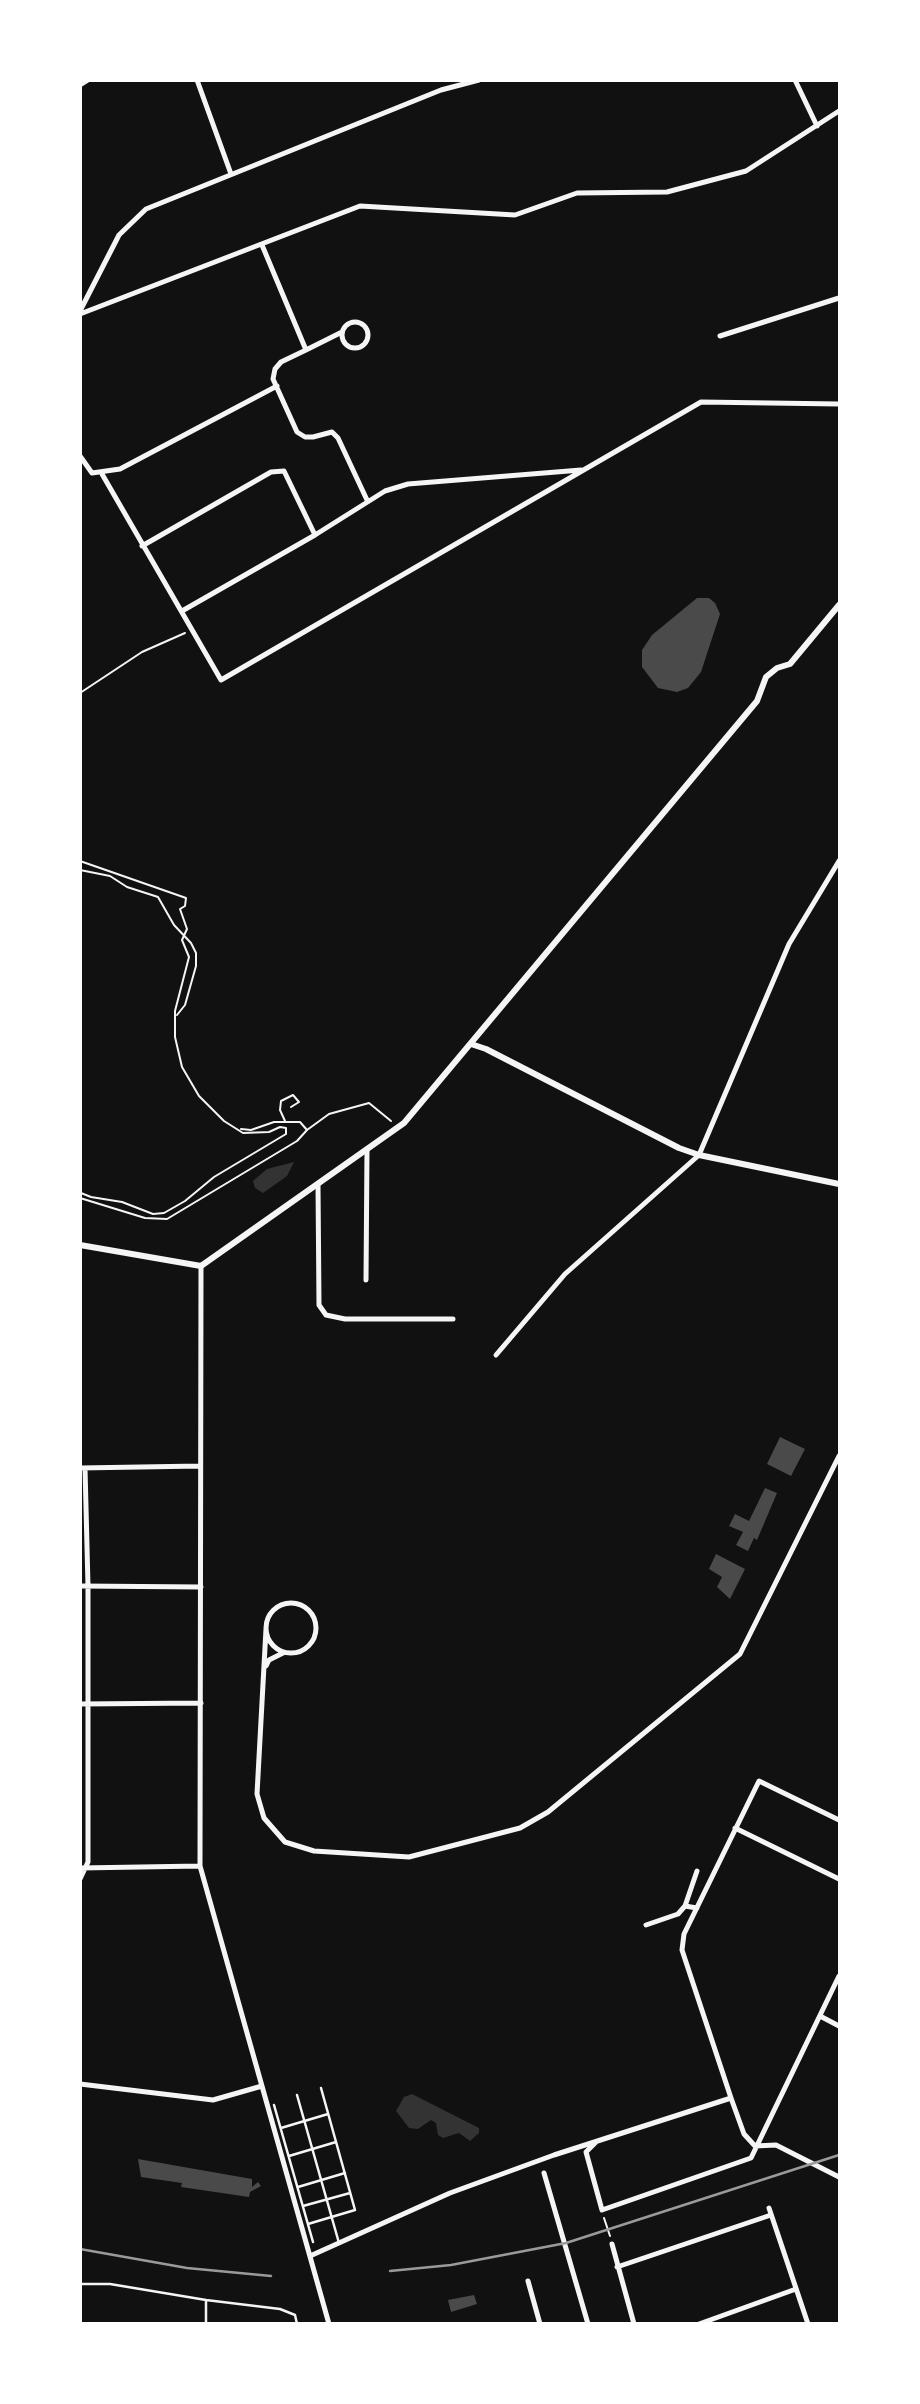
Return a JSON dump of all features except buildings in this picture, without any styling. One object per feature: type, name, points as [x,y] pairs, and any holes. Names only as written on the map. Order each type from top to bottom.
[{"type":"street","points":[[80,85],[89,80]]},
{"type":"street","points":[[197,80],[232,174]]},
{"type":"street","points":[[80,313],[119,235],[146,209],[442,90],[479,80]]},
{"type":"street","points":[[795,80],[817,126]]},
{"type":"street","points":[[80,313],[360,206],[514,215],[577,193],[667,192],[746,171],[839,111]]},
{"type":"street","points":[[262,245],[306,350]]},
{"type":"street","points":[[719,336],[839,298]]},
{"type":"street","points":[[342,332],[345,344],[352,348],[364,345],[368,337],[366,328],[359,323],[350,323],[342,332],[281,362],[275,369],[276,386],[297,432],[305,437],[332,432],[338,438],[367,500]]},
{"type":"street","points":[[80,456],[92,473],[102,474],[120,469],[276,386]]},
{"type":"street","points":[[102,474],[221,680],[701,402],[839,404]]},
{"type":"street","points":[[183,613],[315,535],[367,500],[408,484],[584,470]]},
{"type":"street","points":[[142,546],[271,472],[284,471],[315,535]]},
{"type":"street","points":[[80,1245],[201,1266],[397,1128],[471,1044],[757,701],[766,677],[778,668],[790,664],[839,605]]},
{"type":"street","points":[[496,1355],[565,1274],[612,1228],[699,1155],[789,944],[839,861]]},
{"type":"street","points":[[471,1044],[699,1155],[838,1183],[839,1175]]},
{"type":"street","points":[[366,1280],[367,1149]]},
{"type":"street","points":[[318,1184],[319,1305],[326,1315],[345,1319],[453,1319]]},
{"type":"street","points":[[201,1266],[200,1866],[329,2323]]},
{"type":"street","points":[[265,1668],[269,1660],[285,1653],[300,1652],[312,1642],[317,1625],[310,1611],[303,1605],[286,1603],[271,1612],[266,1629],[257,1794],[264,1818],[285,1842],[314,1851],[409,1857],[520,1828],[541,1817],[740,1654],[839,1456]]},
{"type":"street","points":[[80,1879],[83,1867],[88,1862],[84,1781],[88,1703],[88,1586],[83,1468],[200,1466]]},
{"type":"street","points":[[80,1586],[201,1587]]},
{"type":"street","points":[[266,1629],[272,1644],[285,1653]]},
{"type":"street","points":[[80,1704],[201,1703]]},
{"type":"street","points":[[755,2146],[744,2134],[731,2098],[682,1950],[684,1934],[759,1781],[839,1820]]},
{"type":"street","points":[[734,1828],[839,1879]]},
{"type":"street","points":[[83,1867],[200,1866]]},
{"type":"street","points":[[646,1925],[678,1914],[685,1906],[698,1871]]},
{"type":"street","points":[[685,1906],[696,1908]]},
{"type":"street","points":[[597,2141],[586,2152],[603,2212],[751,2158],[839,1976]]},
{"type":"street","points":[[820,2016],[839,2026]]},
{"type":"street","points":[[80,2084],[213,2100],[262,2086]]},
{"type":"street","points":[[310,2256],[450,2193],[597,2141],[731,2098]]},
{"type":"street","points":[[755,2146],[776,2145],[839,2177]]},
{"type":"street","points":[[544,2173],[587,2323]]},
{"type":"street","points":[[769,2208],[807,2323]]},
{"type":"street","points":[[617,2267],[771,2215]]},
{"type":"street","points":[[612,2244],[634,2323]]},
{"type":"street","points":[[528,2281],[540,2323]]},
{"type":"street","points":[[699,2323],[796,2290]]},
{"type":"street","points":[[727,2314],[731,2323]]},
{"type":"lane","points":[[308,2224],[355,2211],[321,2088]]},
{"type":"lane","points":[[297,2095],[339,2243]]},
{"type":"lane","points":[[274,2105],[313,2242]]},
{"type":"lane","points":[[281,2129],[328,2115]]},
{"type":"lane","points":[[289,2156],[336,2142]]},
{"type":"lane","points":[[298,2187],[345,2173]]},
{"type":"lane","points":[[303,2206],[350,2193]]},
{"type":"lane","points":[[80,2284],[110,2284],[280,2309],[295,2315],[297,2323]]},
{"type":"lane","points":[[205,2300],[206,2323]]},
{"type":"path","points":[[80,693],[142,652],[193,630]]},
{"type":"path","points":[[80,861],[156,887],[171,895],[183,896],[187,901],[180,909],[187,929],[183,936],[183,946],[189,957],[175,1006],[178,1052],[190,1084],[211,1109],[243,1133],[253,1134],[286,1128],[286,1133],[214,1177],[185,1201],[164,1213],[153,1214],[122,1202],[91,1197],[81,1193],[80,1187]]},
{"type":"path","points":[[80,870],[110,876],[127,887],[158,897],[167,916],[196,953],[196,965],[184,1005],[176,1016]]},
{"type":"path","points":[[286,1122],[280,1110],[281,1101],[293,1095],[299,1102],[291,1107]]},
{"type":"path","points":[[80,1198],[145,1218],[167,1219],[190,1207],[224,1182],[244,1174],[264,1158],[297,1142],[307,1129],[329,1114],[369,1103],[397,1128]]},
{"type":"path","points":[[240,1129],[251,1130],[286,1122],[300,1122],[307,1129]]},
{"type":"path","points":[[603,2212],[612,2244]]},
{"type":"shaded area","points":[[294,1162],[287,1176],[263,1193],[255,1188],[253,1181],[267,1169]]},
{"type":"shaded area","points":[[412,2094],[479,2128],[479,2133],[470,2141],[459,2133],[443,2138],[438,2135],[436,2123],[431,2120],[418,2129],[409,2128],[396,2111],[404,2097]]},
{"type":"railway","points":[[390,2271],[451,2265],[566,2243],[839,2155]]},
{"type":"railway","points":[[80,2249],[187,2268],[271,2276]]}]
